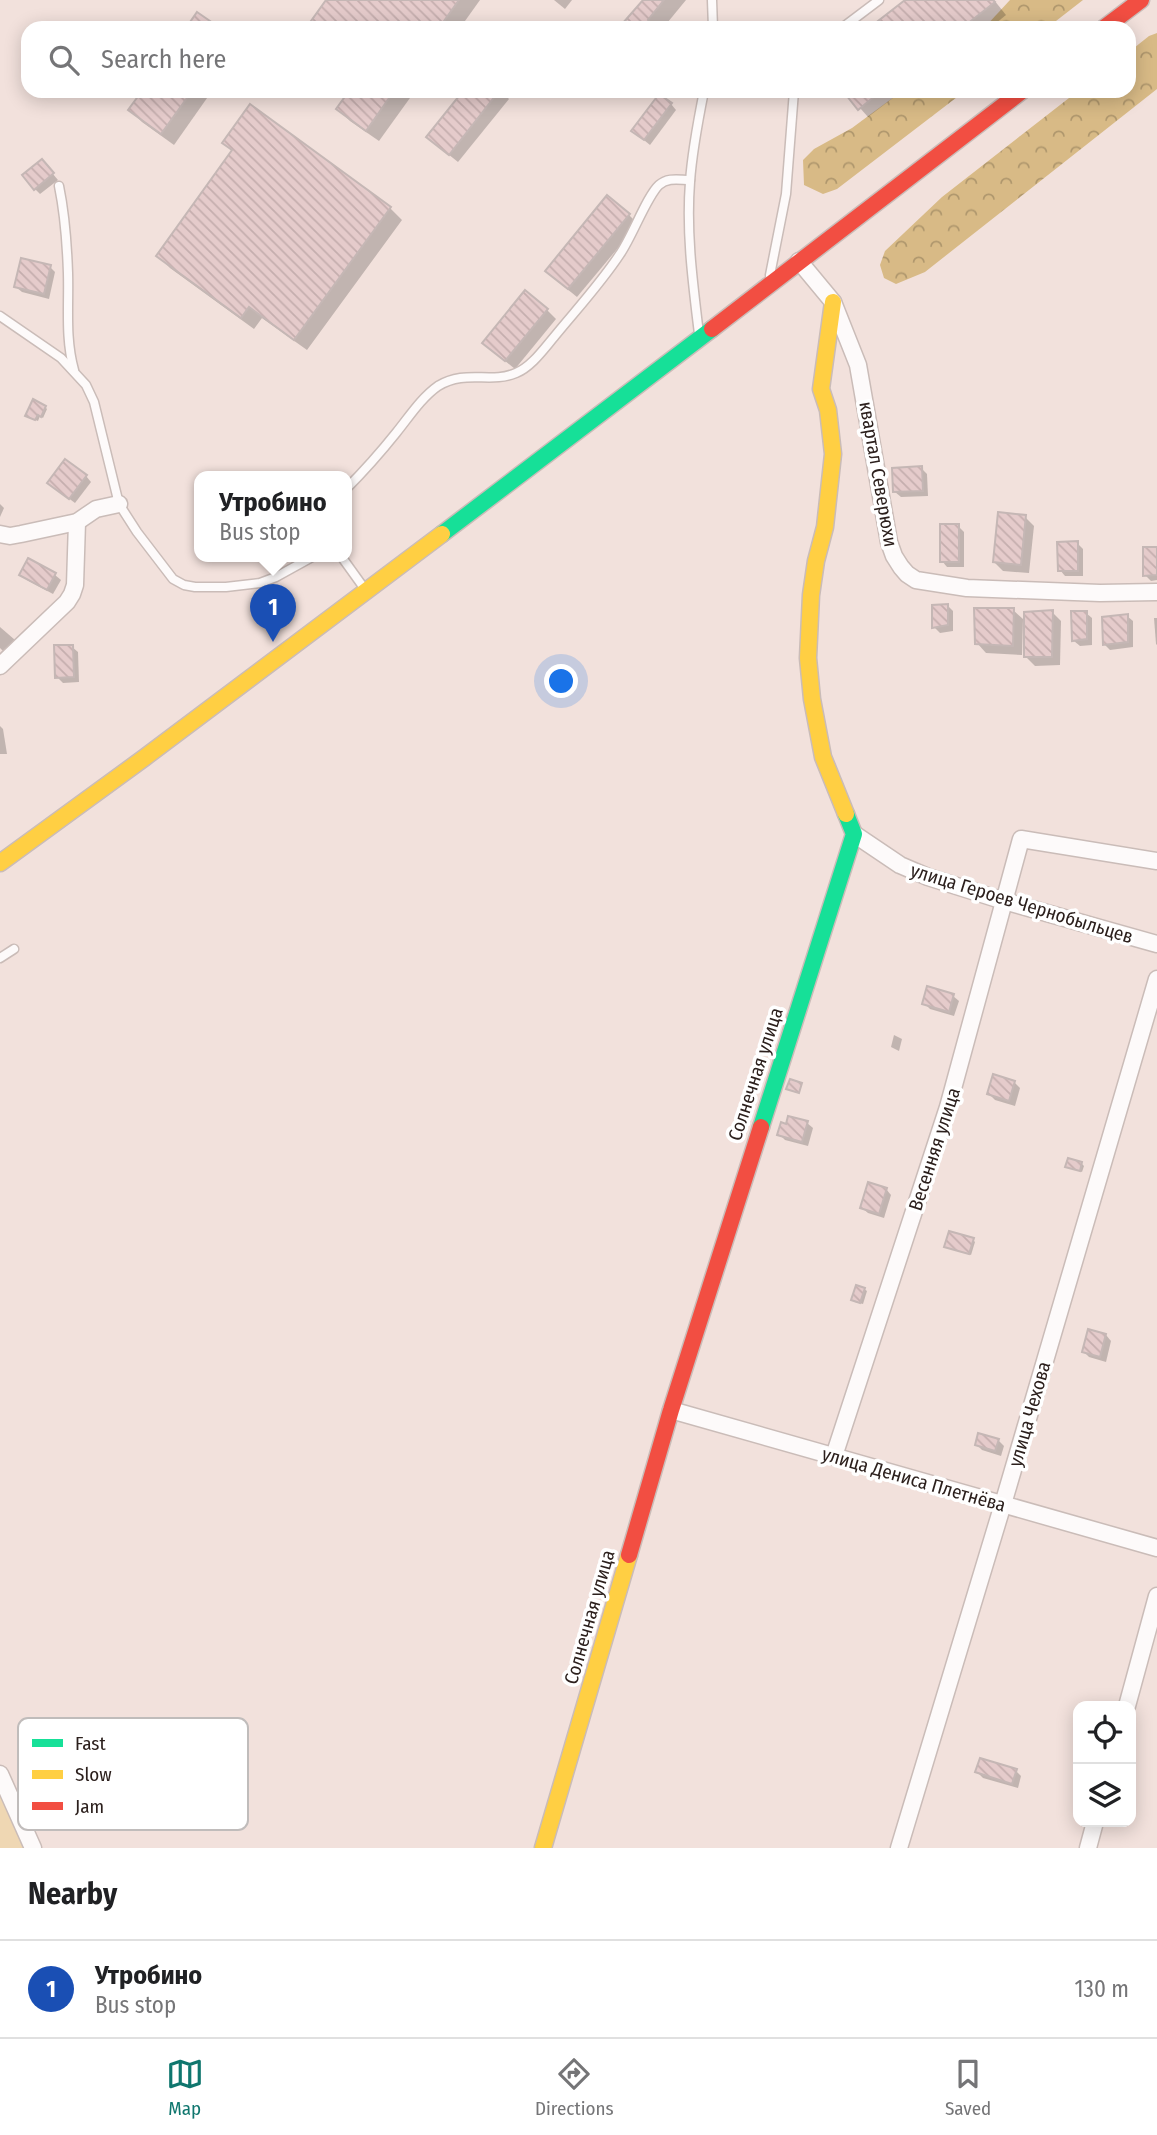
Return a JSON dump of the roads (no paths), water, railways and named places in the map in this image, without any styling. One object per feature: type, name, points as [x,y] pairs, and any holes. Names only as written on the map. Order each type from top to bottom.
[{"type":"street","points":[[1113,21],[1141,0]]},
{"type":"street","points":[[0,863],[560,446],[1013,98]]},
{"type":"street","name":"квартал Северюхи","points":[[799,261],[833,302],[858,365],[889,542],[894,556],[907,574],[916,580],[967,588],[1100,593],[1157,592]]},
{"type":"street","points":[[833,302],[821,389],[828,410],[833,454],[825,527],[811,595],[808,658],[811,699],[822,757],[854,834]]},
{"type":"street","points":[[0,534],[21,534],[77,522],[96,509],[119,504]]},
{"type":"street","points":[[0,666],[67,602],[72,594],[75,585],[77,522]]},
{"type":"street","name":"улица Героев Чернобыльцев","points":[[854,834],[900,865],[1004,901],[1157,944]]},
{"type":"street","name":"Солнечная улица","points":[[543,1848],[671,1410],[854,834]]},
{"type":"street","name":"Весенняя улица","points":[[834,1455],[948,1107],[1021,839],[1157,861]]},
{"type":"street","name":"улица Чехова","points":[[899,1848],[1157,979]]},
{"type":"street","name":"улица Дениса Плетнёва","points":[[671,1410],[1157,1548]]},
{"type":"street","points":[[1128,1701],[1157,1596]]},
{"type":"street","points":[[0,1774],[18,1814]]},
{"type":"street","points":[[1088,1848],[1094,1827]]},
{"type":"street","points":[[25,1830],[33,1848]]},
{"type":"lane","points":[[712,0],[713,21]]},
{"type":"lane","points":[[852,21],[880,0]]},
{"type":"lane","points":[[700,337],[689,212],[690,180],[703,98]]},
{"type":"lane","points":[[768,285],[786,194],[793,98]]},
{"type":"lane","points":[[352,483],[424,398],[438,387],[455,378],[494,377],[513,374],[525,368],[544,349],[619,256],[634,233],[653,192],[660,184],[670,180],[690,180]]},
{"type":"lane","points":[[59,186],[64,211],[68,272],[68,349],[74,370]]},
{"type":"lane","points":[[0,316],[47,348],[74,370],[86,385],[94,402],[119,504],[173,579],[195,587],[260,583],[303,562]]},
{"type":"lane","points":[[345,562],[366,590]]},
{"type":"lane","points":[[0,958],[14,949]]},
{"type":"place","name":"Утробино","points":[[273,642]]}]
